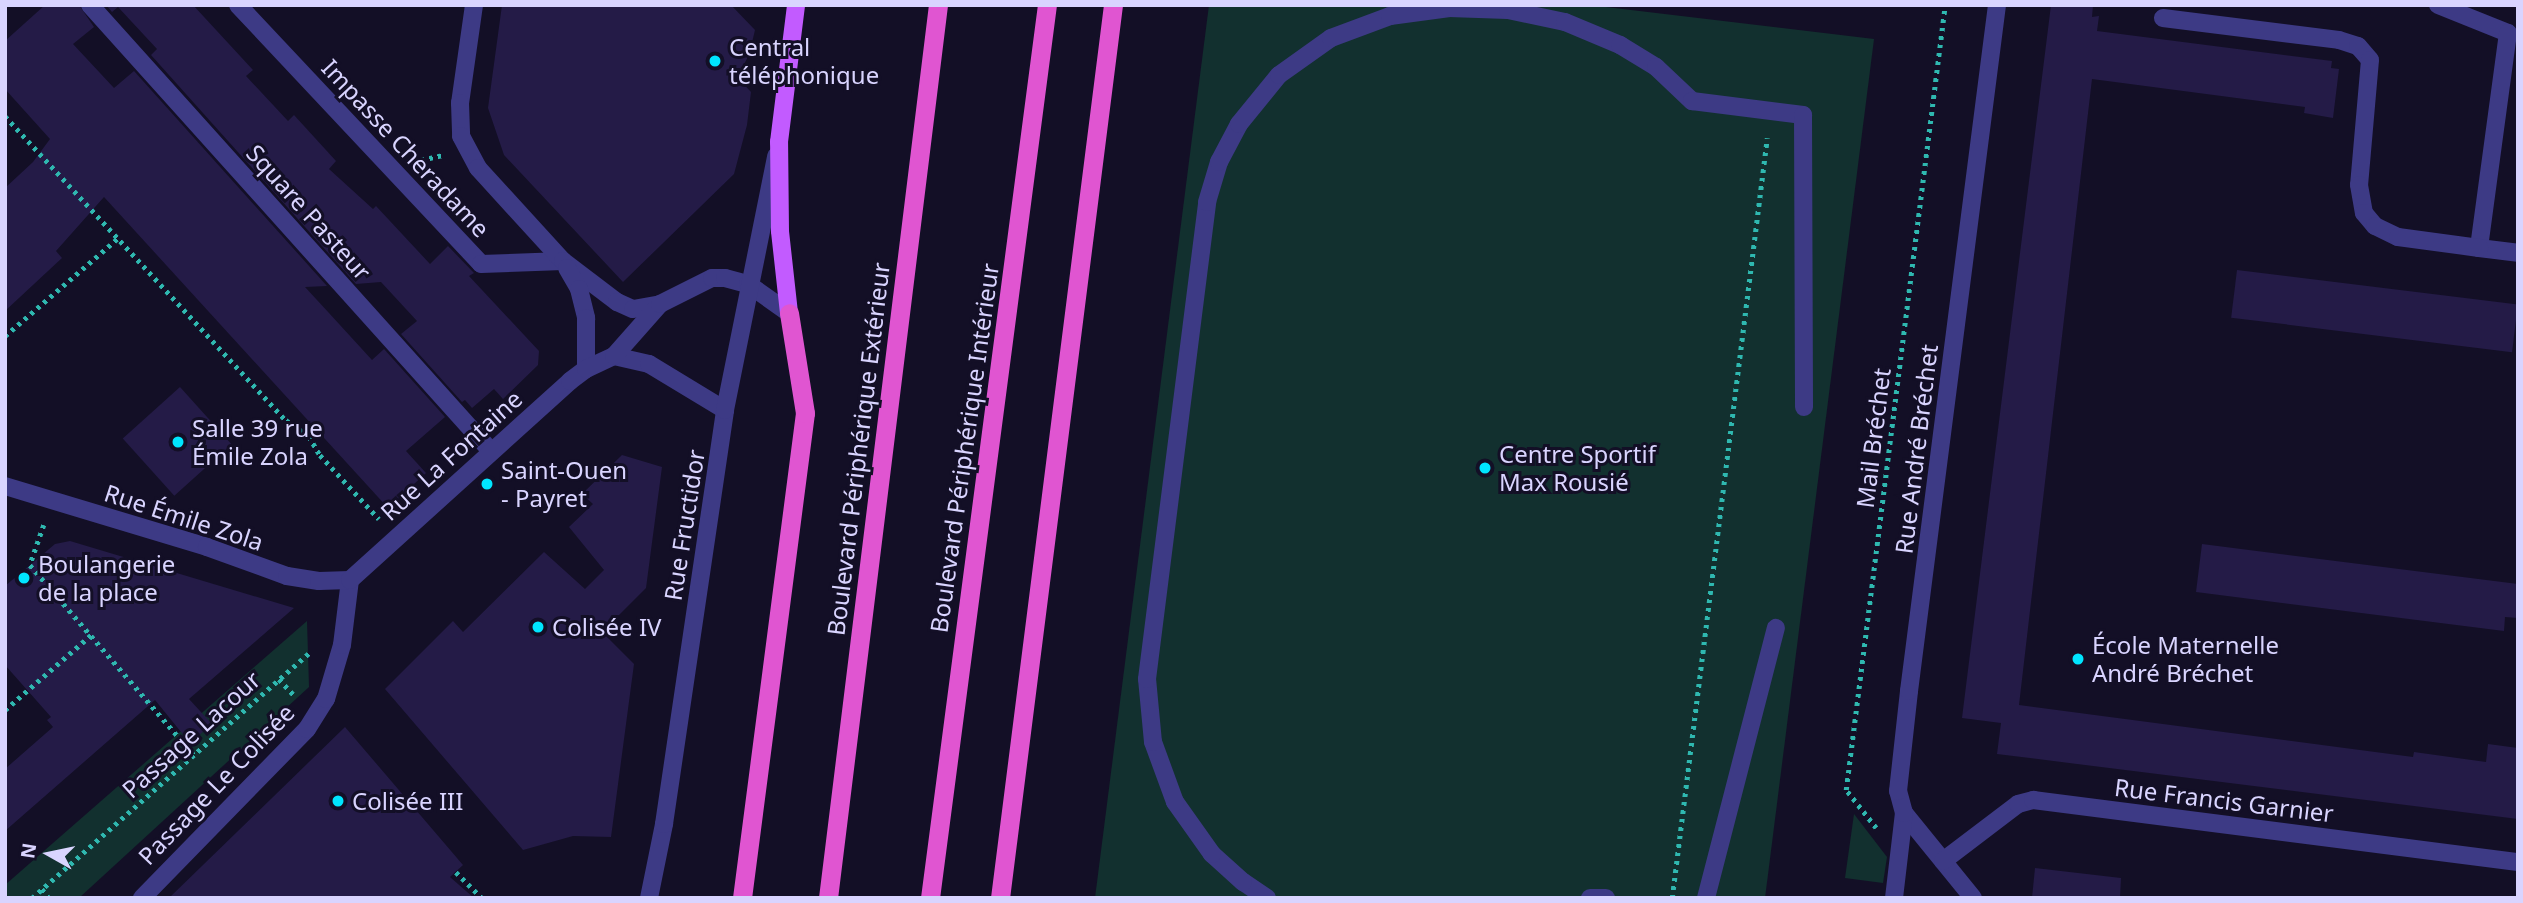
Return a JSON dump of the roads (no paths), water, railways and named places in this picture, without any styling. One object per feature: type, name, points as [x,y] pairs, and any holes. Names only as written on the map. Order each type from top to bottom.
[{"type":"highway","name":"Boulevard Périphérique Extérieur","points":[[828,898],[938,5]]},
{"type":"highway","name":"Boulevard Périphérique Intérieur","points":[[930,898],[1048,5]]},
{"type":"highway","points":[[1000,898],[1113,5]]},
{"type":"highway","points":[[742,898],[805,413],[789,313]]},
{"type":"main road","points":[[789,313],[780,231],[779,142],[796,5]]},
{"type":"street","name":"Square Pasteur","points":[[90,5],[491,451]]},
{"type":"street","name":"Impasse Cheradame","points":[[238,5],[481,264],[563,261]]},
{"type":"street","name":"Rue La Fontaine","points":[[474,5],[460,103],[461,136],[478,168],[563,261],[617,302],[633,309],[660,304],[712,278],[748,284],[789,313]]},
{"type":"street","name":"Rue André Bréchet","points":[[1894,898],[1904,813],[1898,791],[1997,5]]},
{"type":"street","points":[[2438,5],[2508,33],[2479,248]]},
{"type":"street","points":[[1267,898],[1243,882],[1212,854],[1175,802],[1156,753],[1148,700],[1151,645],[1203,223],[1219,162],[1239,124],[1279,75],[1331,38],[1390,16],[1449,8],[1508,10],[1565,22],[1639,55],[1692,101],[1803,115],[1804,407]]},
{"type":"street","points":[[2162,18],[2339,40],[2358,46],[2370,60],[2359,185],[2364,213],[2375,226],[2398,237],[2518,253]]},
{"type":"street","name":"Rue Fructidor","points":[[649,898],[664,824],[725,410],[748,284],[779,142]]},
{"type":"street","name":"Rue La Fontaine","points":[[563,261],[579,289],[586,318],[586,369]]},
{"type":"street","name":"Rue La Fontaine","points":[[350,580],[491,451],[586,369],[614,356],[660,304]]},
{"type":"street","points":[[614,356],[649,364],[725,410]]},
{"type":"street","name":"Rue Émile Zola","points":[[5,486],[206,547],[287,576],[319,581],[350,580]]},
{"type":"street","name":"Passage Le Colisée","points":[[142,898],[307,729],[326,699],[342,645],[350,580]]},
{"type":"street","points":[[1706,898],[1776,628]]},
{"type":"street","name":"Rue Francis Garnier","points":[[1943,861],[2018,804],[2033,800],[2518,862]]},
{"type":"street","points":[[1904,813],[1973,898]]},
{"type":"street","points":[[1590,898],[1606,898]]},
{"type":"place","name":"Central téléphonique","points":[[715,61]]},
{"type":"place","name":"Salle 39 rue Émile Zola","points":[[178,442]]},
{"type":"place","name":"Centre Sportif Max Rousié","points":[[1485,468]]},
{"type":"place","name":"Saint-Ouen - Payret","points":[[487,484]]},
{"type":"place","name":"Boulangerie de la place","points":[[24,578]]},
{"type":"place","name":"Colisée IV","points":[[538,627]]},
{"type":"place","name":"École Maternelle André Bréchet","points":[[2078,659]]},
{"type":"place","name":"Colisée III","points":[[338,801]]}]
